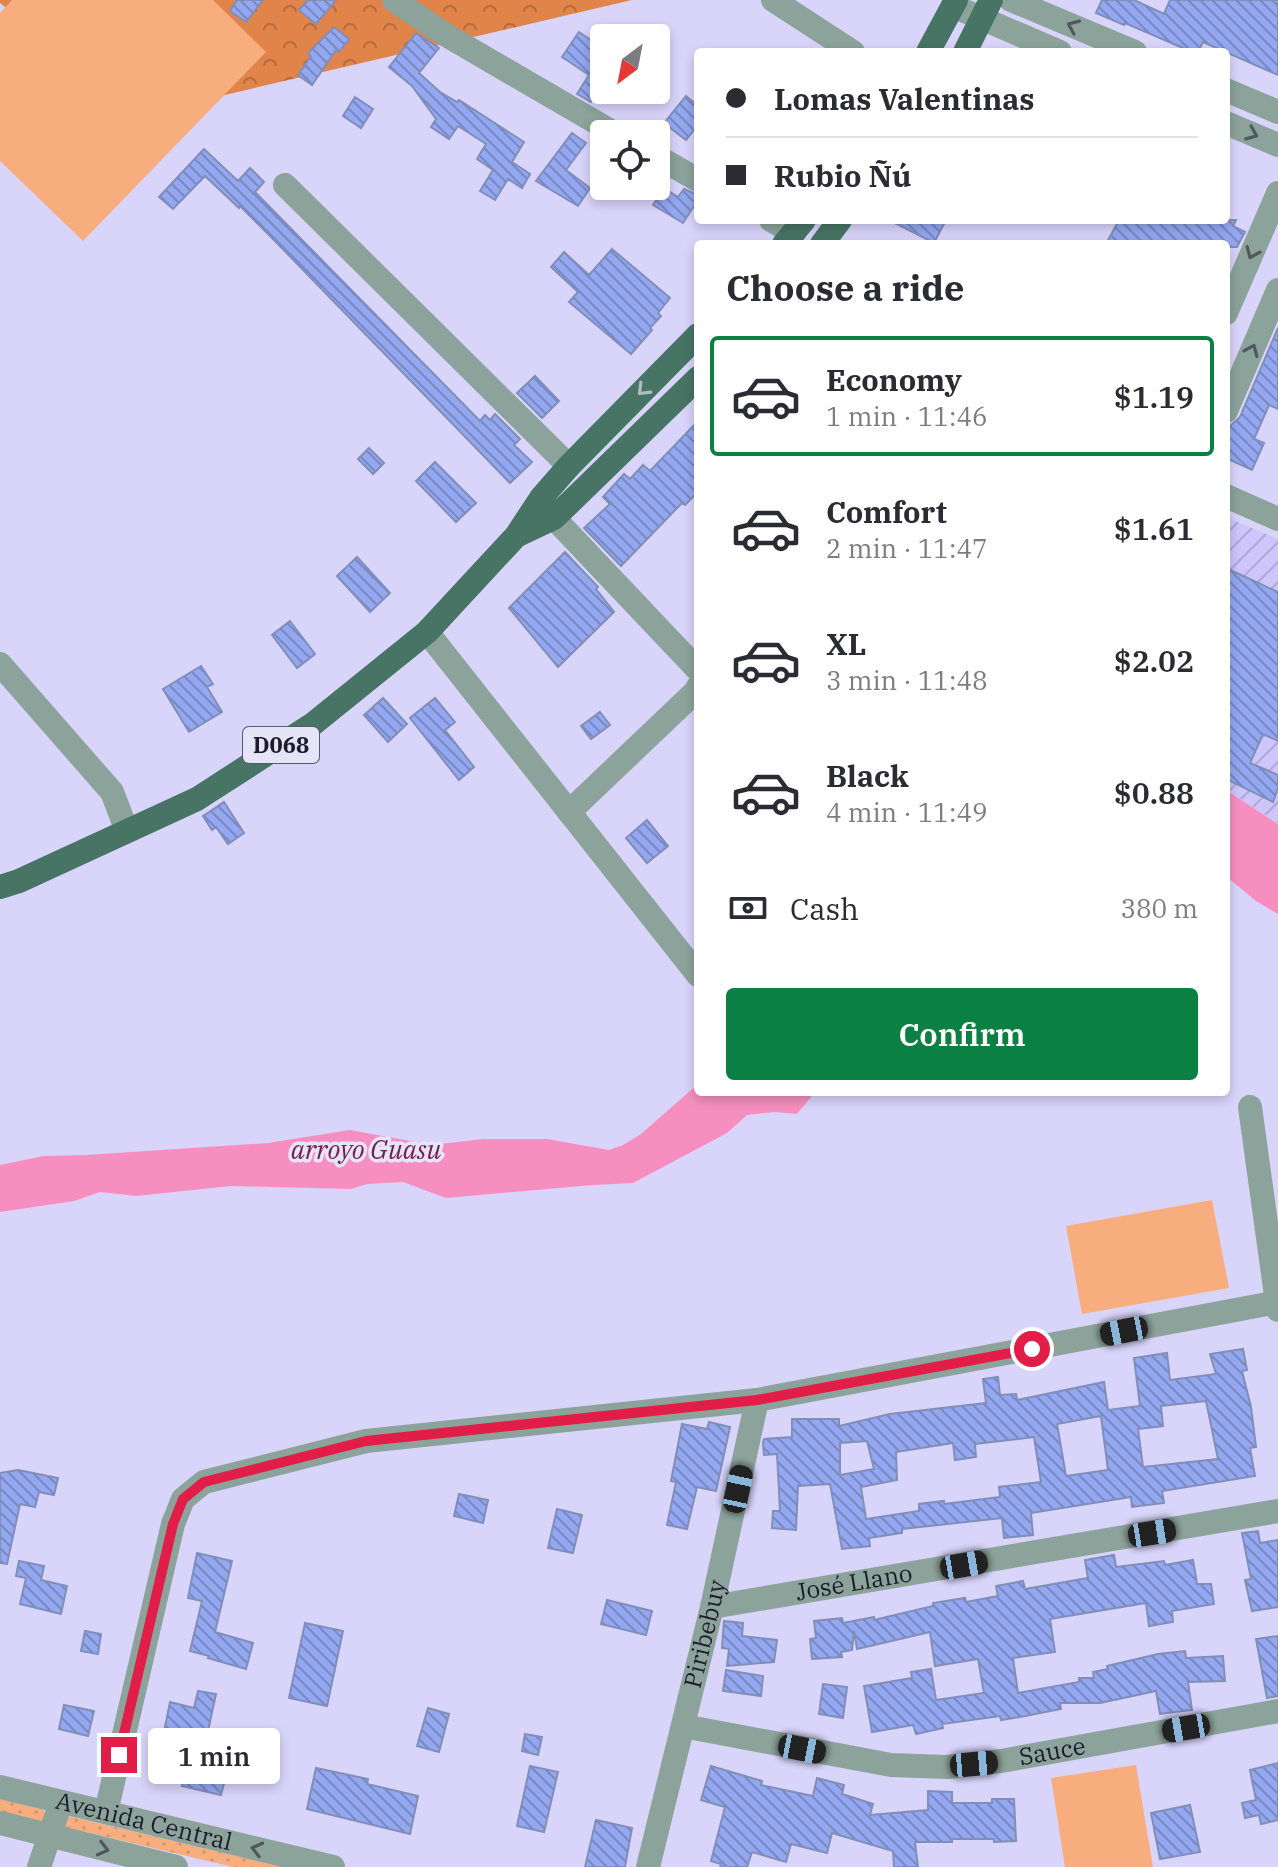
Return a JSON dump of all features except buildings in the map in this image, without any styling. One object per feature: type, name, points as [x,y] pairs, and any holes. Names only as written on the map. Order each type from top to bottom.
[{"type":"main road","points":[[930,48],[954,3]]},
{"type":"main road","points":[[967,48],[987,9]]},
{"type":"main road","name":"D068","points":[[0,887],[197,799],[313,724],[427,632],[516,536],[541,498],[569,466],[694,339]]},
{"type":"main road","name":"D068","points":[[516,536],[554,518],[694,382]]},
{"type":"street","points":[[394,0],[446,35],[592,120]]},
{"type":"street","points":[[773,0],[847,48]]},
{"type":"street","points":[[1011,0],[1125,48]]},
{"type":"street","points":[[954,3],[987,9],[1053,48]]},
{"type":"street","points":[[1230,92],[1278,112]]},
{"type":"street","points":[[1230,125],[1278,145]]},
{"type":"street","points":[[670,164],[694,178]]},
{"type":"street","points":[[285,185],[569,466]]},
{"type":"street","points":[[1230,304],[1278,193]]},
{"type":"street","points":[[1230,402],[1278,290]]},
{"type":"street","points":[[1230,498],[1278,519]]},
{"type":"street","points":[[554,518],[694,666]]},
{"type":"street","points":[[427,632],[694,970]]},
{"type":"street","points":[[0,664],[112,792],[127,831]]},
{"type":"street","points":[[569,812],[694,693]]},
{"type":"street","points":[[106,1812],[173,1524],[183,1499],[204,1482],[366,1441],[757,1400],[1278,1305],[1250,1107]]},
{"type":"street","name":"Piribebuy","points":[[648,1867],[712,1607],[757,1400]]},
{"type":"street","name":"José Llano","points":[[712,1607],[1278,1511]]},
{"type":"street","name":"Sauce","points":[[683,1726],[891,1765],[947,1767],[1001,1761],[1278,1711]]},
{"type":"street","name":"Avenida Central","points":[[0,1787],[333,1867]]},
{"type":"street","points":[[39,1867],[61,1802]]},
{"type":"street","name":"Avenida Central","points":[[0,1823],[176,1867]]},
{"type":"shaded area","points":[[12,0],[213,0],[266,52],[83,241],[0,161],[0,13]]},
{"type":"shaded area","points":[[1230,519],[1278,539],[1278,823],[1230,793]]},
{"type":"shaded area","points":[[1212,1200],[1229,1288],[1082,1314],[1066,1226]]},
{"type":"shaded area","points":[[1136,1765],[1153,1867],[1065,1867],[1051,1778]]},
{"type":"shaded area","points":[[0,1799],[42,1809],[46,1813],[40,1821],[0,1811]]},
{"type":"shaded area","points":[[68,1816],[283,1867],[233,1867],[65,1827]]},
{"type":"green space","points":[[0,0],[632,0],[143,114]]},
{"type":"water","points":[[1230,793],[1278,824],[1278,914],[1230,879]]},
{"type":"water","name":"arroyo Guasu","points":[[694,1088],[694,1096],[811,1096],[797,1114],[774,1112],[747,1115],[727,1133],[633,1183],[446,1198],[403,1182],[367,1184],[351,1189],[231,1186],[136,1196],[100,1192],[74,1201],[0,1212],[0,1165],[43,1156],[268,1143],[350,1130],[432,1145],[483,1139],[547,1139],[609,1150],[641,1134]]},
{"type":"route","points":[[119,1755],[173,1524],[183,1499],[204,1482],[366,1441],[757,1400],[1032,1349]]}]
